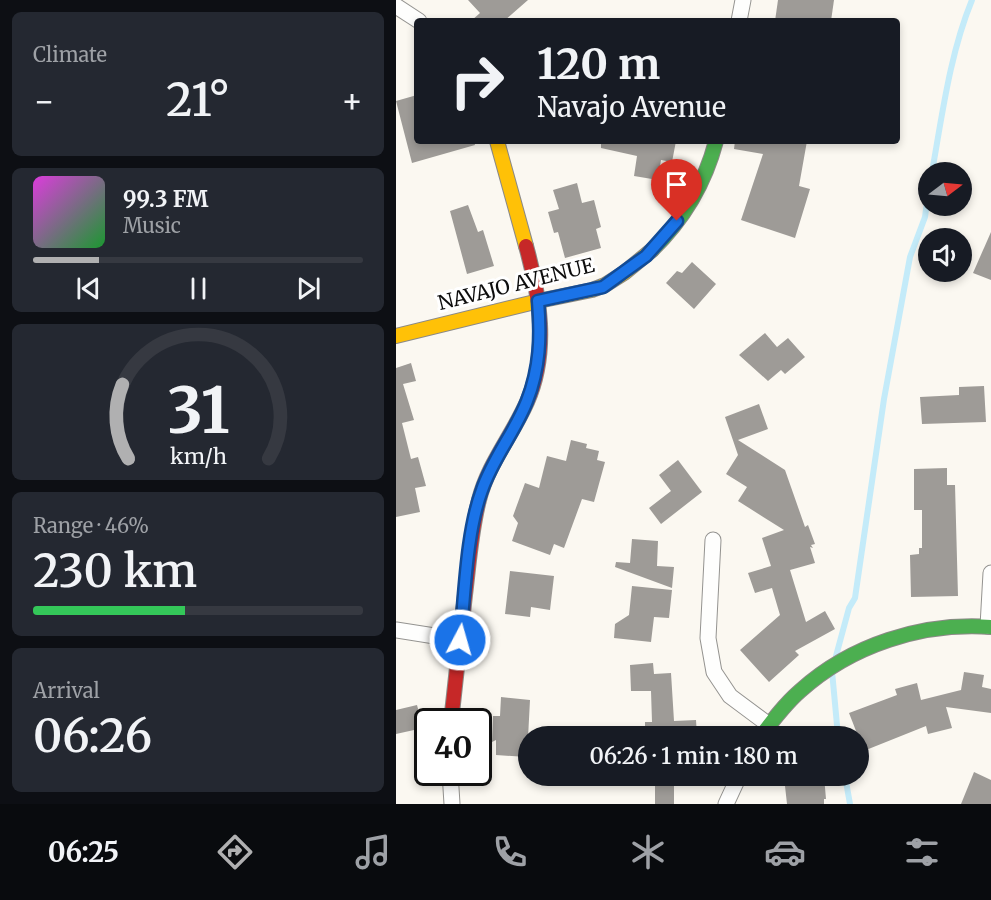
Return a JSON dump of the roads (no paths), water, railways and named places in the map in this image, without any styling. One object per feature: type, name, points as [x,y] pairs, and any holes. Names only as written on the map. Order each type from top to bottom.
[{"type":"street","points":[[740,18],[743,0]]},
{"type":"street","points":[[396,6],[414,18]]},
{"type":"street","points":[[453,708],[473,525],[481,492],[493,462],[527,402],[537,370],[541,337],[535,279],[498,144]]},
{"type":"street","name":"NAVAJO AVENUE","points":[[396,336],[603,287],[646,256],[677,221],[699,186],[715,144]]},
{"type":"street","points":[[713,540],[708,638],[714,672],[730,696],[760,726]]},
{"type":"street","points":[[769,726],[783,706],[815,678],[846,657],[876,643],[906,633],[939,628],[989,627],[991,573]]},
{"type":"street","points":[[396,630],[460,640]]},
{"type":"street","points":[[451,786],[452,804]]},
{"type":"street","points":[[726,804],[734,786]]},
{"type":"waterway","points":[[934,162],[952,63],[972,0]]},
{"type":"waterway","points":[[836,656],[849,608],[855,598],[884,399],[910,257],[925,216]]},
{"type":"waterway","points":[[832,671],[837,726]]},
{"type":"waterway","points":[[847,786],[850,804]]}]
